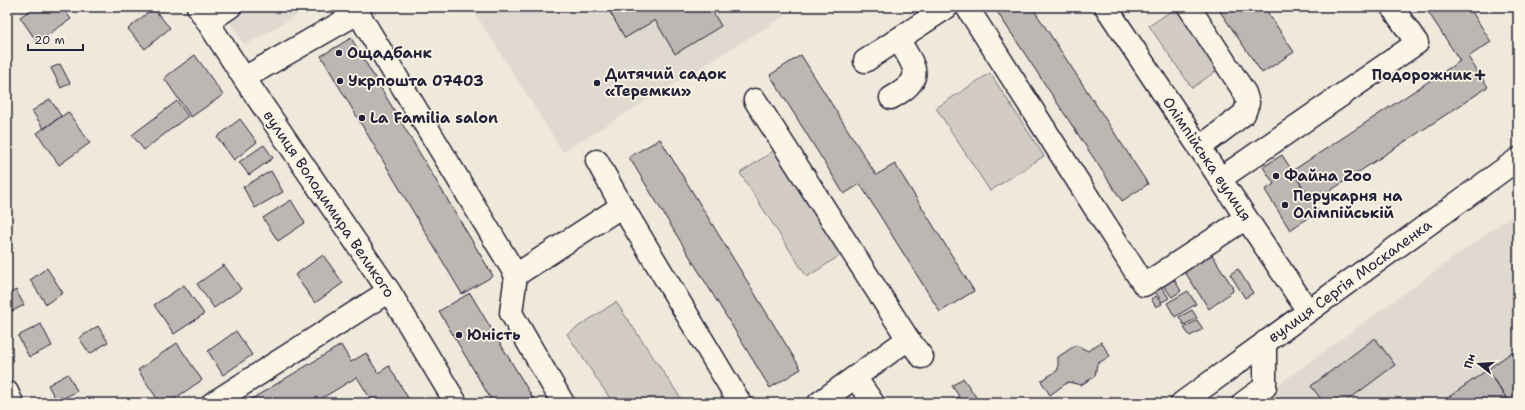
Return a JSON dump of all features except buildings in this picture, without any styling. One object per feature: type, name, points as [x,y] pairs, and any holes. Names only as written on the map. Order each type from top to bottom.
[{"type":"street","points":[[203,14],[230,7]]},
{"type":"street","points":[[865,61],[947,7]]},
{"type":"street","points":[[967,7],[1144,285],[1246,218]]},
{"type":"street","name":"Олімпійська вулиця","points":[[1106,7],[1308,311]]},
{"type":"street","points":[[1189,7],[1246,94],[1248,103],[1244,114],[1199,148]]},
{"type":"street","points":[[1220,179],[1417,43],[1392,7]]},
{"type":"street","points":[[244,78],[358,13],[516,275],[511,313],[563,403]]},
{"type":"street","name":"вулиця Володимира Великого","points":[[203,14],[244,78],[389,291],[456,403]]},
{"type":"street","points":[[891,98],[908,87],[915,74],[912,63],[898,39]]},
{"type":"street","points":[[755,100],[908,339],[922,357]]},
{"type":"street","name":"вулиця Сергія Москаленка","points":[[1182,403],[1518,159]]},
{"type":"street","points":[[597,161],[622,206],[740,403]]},
{"type":"street","points":[[516,275],[622,206]]},
{"type":"street","points":[[214,403],[389,291]]},
{"type":"street","points":[[819,403],[908,339]]},
{"type":"street","points":[[1243,403],[1265,387],[1265,342]]},
{"type":"street","points":[[855,377],[873,403]]},
{"type":"street","points":[[7,392],[12,403]]},
{"type":"shaded area","points":[[219,7],[311,7],[245,45]]},
{"type":"shaded area","name":"Дитячий садок «Теремки»","points":[[471,7],[781,7],[786,15],[563,152]]},
{"type":"shaded area","points":[[1177,7],[1219,69],[1192,88],[1149,26]]},
{"type":"shaded area","points":[[990,73],[1044,156],[990,191],[936,108]]},
{"type":"shaded area","points":[[775,150],[842,254],[807,277],[740,173]]},
{"type":"shaded area","points":[[1518,211],[1518,403],[1253,403]]},
{"type":"shaded area","points":[[616,302],[684,403],[613,403],[567,334]]},
{"type":"place","name":"Ощадбанк","points":[[339,53]]},
{"type":"place","name":"Подорожник","points":[[1480,75]]},
{"type":"place","name":"Укрпошта 07403","points":[[340,81]]},
{"type":"place","name":"Дитячий садок «Теремки»","points":[[597,83]]},
{"type":"place","name":"La Familia salon","points":[[362,118]]},
{"type":"place","name":"Файна Zoo","points":[[1276,176]]},
{"type":"place","name":"Перукарня на Олімпійській","points":[[1285,205]]},
{"type":"place","name":"Юність","points":[[459,335]]}]
